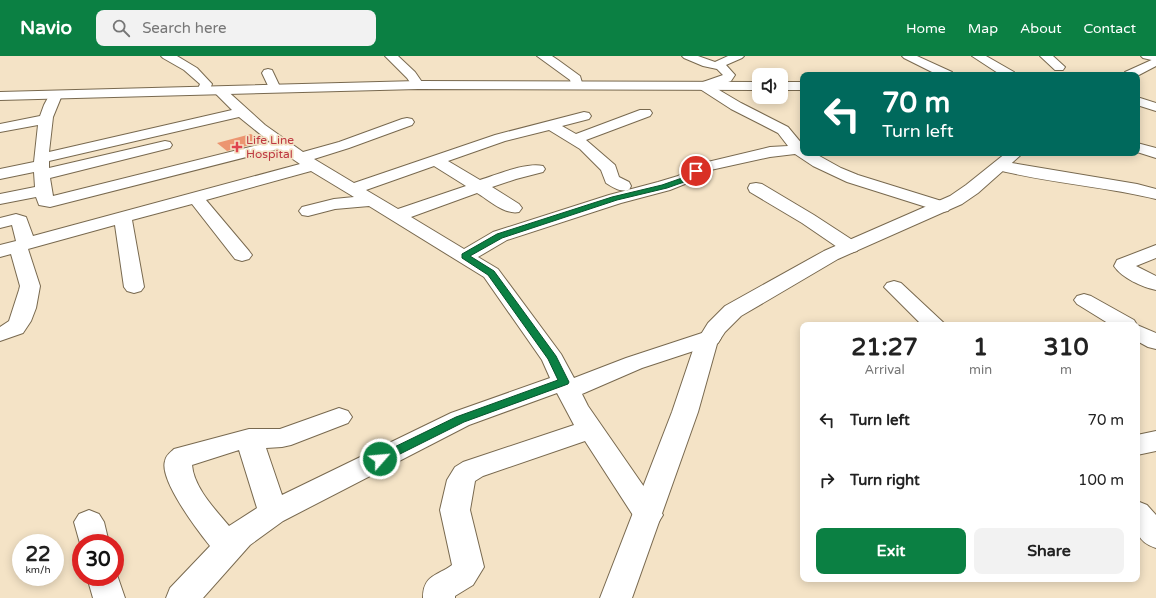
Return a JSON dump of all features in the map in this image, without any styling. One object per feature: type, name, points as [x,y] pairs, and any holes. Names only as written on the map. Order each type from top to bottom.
[{"type":"main road","points":[[167,56],[185,64],[202,79],[210,90],[242,112],[281,144],[491,273],[553,359],[557,387],[577,409],[575,434],[646,520]]},
{"type":"main road","points":[[391,56],[411,75],[418,85]]},
{"type":"main road","points":[[542,56],[554,62],[576,79],[577,86]]},
{"type":"main road","points":[[688,56],[707,64],[719,66],[730,75],[704,86]]},
{"type":"main road","points":[[719,66],[719,64],[738,56]]},
{"type":"main road","points":[[908,56],[942,72]]},
{"type":"main road","points":[[978,56],[1005,72]]},
{"type":"main road","points":[[1046,56],[1059,67]]},
{"type":"main road","points":[[1135,72],[1153,62]]},
{"type":"main road","points":[[268,73],[275,89]]},
{"type":"main road","points":[[0,96],[418,85],[752,86]]},
{"type":"main road","points":[[704,86],[736,106],[783,130],[800,149]]},
{"type":"main road","points":[[788,86],[800,86]]},
{"type":"main road","points":[[56,95],[49,105],[45,126],[42,172],[45,201],[57,202],[281,144]]},
{"type":"main road","points":[[1140,102],[1156,107]]},
{"type":"main road","points":[[0,199],[42,172],[242,112]]},
{"type":"main road","points":[[574,139],[597,132],[645,113]]},
{"type":"main road","points":[[352,189],[510,135],[584,116]]},
{"type":"main road","points":[[15,247],[196,198],[307,161],[344,145],[407,122]]},
{"type":"main road","points":[[551,125],[585,146],[609,168],[612,180],[623,186]]},
{"type":"main road","points":[[0,128],[45,126]]},
{"type":"main road","points":[[0,139],[45,126]]},
{"type":"main road","points":[[0,174],[42,172],[165,145]]},
{"type":"main road","points":[[1140,148],[1156,153]]},
{"type":"main road","points":[[465,256],[500,236],[615,199],[664,186],[684,179],[701,168],[770,152],[800,151]]},
{"type":"main road","points":[[810,156],[823,165],[846,176],[942,207]]},
{"type":"main road","points":[[616,598],[646,520],[706,344],[716,328],[733,311],[788,278],[831,255],[956,200],[972,189],[1008,159],[1021,171],[1092,180],[1156,194]]},
{"type":"main road","points":[[436,160],[513,208]]},
{"type":"main road","points":[[396,216],[511,175],[537,169]]},
{"type":"main road","points":[[756,188],[808,219],[850,247]]},
{"type":"main road","points":[[196,198],[242,256]]},
{"type":"main road","points":[[308,211],[334,204],[372,201]]},
{"type":"main road","points":[[123,218],[134,287]]},
{"type":"main road","points":[[0,223],[16,219],[20,221],[15,247],[30,286],[30,292],[16,327],[0,334]]},
{"type":"main road","points":[[1156,251],[1124,264],[1126,269],[1156,284]]},
{"type":"main road","points":[[894,287],[932,322]]},
{"type":"main road","points":[[1084,300],[1121,322]]},
{"type":"main road","points":[[1140,334],[1156,342]]},
{"type":"main road","points":[[182,598],[228,546],[249,528],[273,513],[460,419],[710,338]]},
{"type":"main road","points":[[228,546],[198,510],[177,467],[178,461],[184,456],[249,438],[282,438],[339,417]]},
{"type":"main road","points":[[439,598],[439,590],[443,585],[460,578],[466,573],[468,567],[455,510],[461,480],[465,474],[473,469],[575,434]]},
{"type":"main road","points":[[249,438],[273,513]]},
{"type":"main road","points":[[1140,444],[1156,441]]},
{"type":"main road","points":[[1140,517],[1156,536]]},
{"type":"main road","points":[[106,586],[109,598]]},
{"type":"building","points":[[251,134],[262,142],[227,151],[217,143]]},
{"type":"place","name":"Life Line Hospital","points":[[237,147]]},
{"type":"route","points":[[380,459],[460,419],[564,382],[553,359],[491,273],[465,256],[500,236],[615,199],[664,186],[684,179],[696,171]]}]
